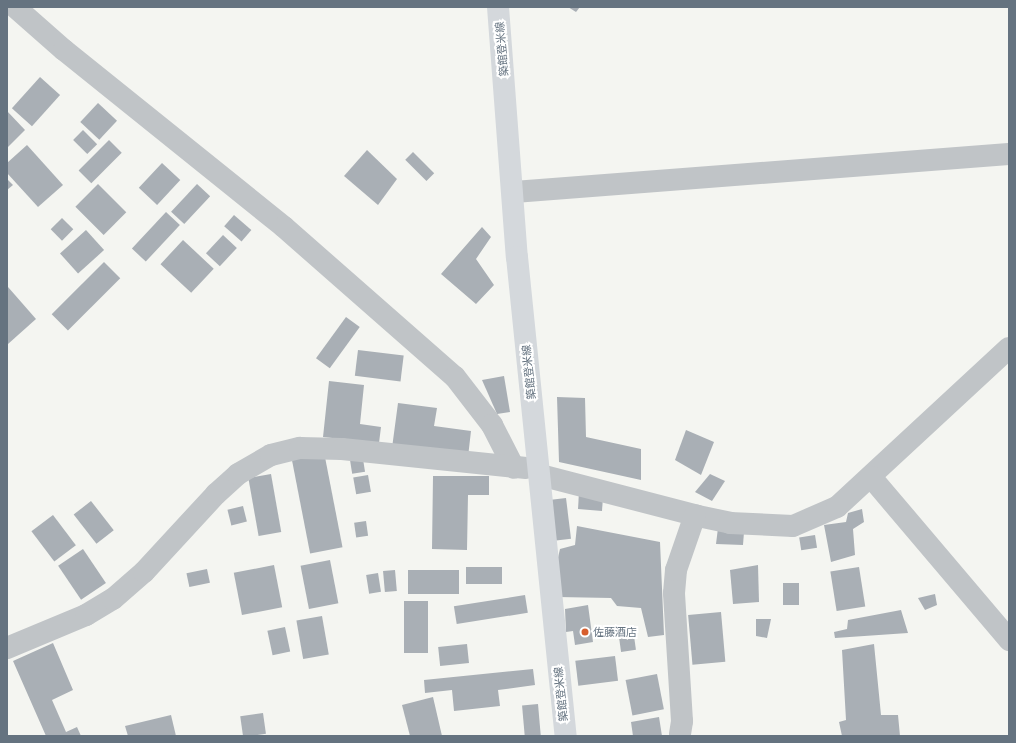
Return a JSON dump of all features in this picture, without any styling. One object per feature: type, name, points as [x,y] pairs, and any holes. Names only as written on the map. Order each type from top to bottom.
[{"type":"main road","name":"築館登米線","points":[[498,7],[514,192],[517,257],[566,736]]},
{"type":"street","points":[[15,7],[64,50],[284,227],[455,377],[492,425],[514,468]]},
{"type":"street","points":[[514,192],[1009,154]]},
{"type":"street","points":[[7,648],[86,615],[113,599],[144,572],[216,494],[238,474],[271,455],[300,448],[342,449],[514,468],[540,472],[695,516],[730,523],[793,526],[837,507],[871,478],[1009,348]]},
{"type":"street","points":[[871,478],[1009,640]]},
{"type":"street","points":[[682,735],[674,592],[676,570],[695,516]]},
{"type":"building","points":[[568,7],[580,7],[576,12]]},
{"type":"building","points":[[40,77],[60,95],[32,126],[12,108]]},
{"type":"building","points":[[98,103],[117,121],[99,140],[80,122]]},
{"type":"building","points":[[7,111],[25,130],[7,148]]},
{"type":"building","points":[[83,130],[97,144],[87,154],[73,140]]},
{"type":"building","points":[[109,140],[122,153],[91,183],[79,170]]},
{"type":"building","points":[[27,145],[63,185],[38,207],[7,173],[7,163]]},
{"type":"building","points":[[367,150],[397,179],[378,205],[344,176]]},
{"type":"building","points":[[413,152],[434,173],[426,181],[405,160]]},
{"type":"building","points":[[162,163],[180,180],[157,205],[139,188]]},
{"type":"building","points":[[7,179],[13,185],[7,190]]},
{"type":"building","points":[[98,184],[126,212],[104,235],[75,207]]},
{"type":"building","points":[[197,184],[210,196],[184,224],[171,212]]},
{"type":"building","points":[[166,212],[180,225],[146,262],[132,249]]},
{"type":"building","points":[[234,215],[251,230],[242,241],[224,226]]},
{"type":"building","points":[[62,218],[73,229],[62,241],[51,229]]},
{"type":"building","points":[[482,227],[491,237],[476,259],[494,285],[476,304],[441,274]]},
{"type":"building","points":[[86,230],[104,250],[78,273],[60,253]]},
{"type":"building","points":[[223,235],[237,248],[220,266],[206,253]]},
{"type":"building","points":[[183,240],[214,269],[191,293],[160,264]]},
{"type":"building","points":[[104,262],[120,278],[68,331],[52,314]]},
{"type":"building","points":[[8,287],[36,319],[8,344],[7,343]]},
{"type":"building","points":[[346,317],[360,327],[330,368],[316,358]]},
{"type":"building","points":[[358,350],[404,356],[400,381],[355,376]]},
{"type":"building","points":[[504,376],[510,412],[497,414],[482,380]]},
{"type":"building","points":[[329,381],[364,385],[360,424],[381,427],[379,443],[323,437]]},
{"type":"building","points":[[557,397],[585,398],[586,437],[641,449],[641,480],[559,462]]},
{"type":"building","points":[[398,403],[437,408],[434,426],[471,431],[468,457],[392,448]]},
{"type":"building","points":[[686,430],[714,442],[701,475],[675,460]]},
{"type":"building","points":[[324,452],[343,547],[310,554],[292,458]]},
{"type":"building","points":[[363,459],[365,472],[352,474],[350,461]]},
{"type":"building","points":[[271,474],[281,532],[259,536],[248,478]]},
{"type":"building","points":[[710,474],[725,481],[712,501],[695,492]]},
{"type":"building","points":[[368,475],[371,492],[356,494],[353,478]]},
{"type":"building","points":[[433,476],[489,476],[489,495],[468,495],[467,550],[432,549]]},
{"type":"building","points":[[579,492],[603,497],[602,511],[578,509]]},
{"type":"building","points":[[566,498],[571,539],[554,541],[549,500]]},
{"type":"building","points":[[91,501],[114,530],[96,544],[74,515]]},
{"type":"building","points":[[243,506],[247,522],[231,525],[227,510]]},
{"type":"building","points":[[862,509],[864,522],[853,529],[855,555],[831,562],[824,525],[846,522],[848,513]]},
{"type":"building","points":[[53,515],[76,545],[54,562],[31,531]]},
{"type":"building","points":[[366,521],[368,536],[356,538],[354,523]]},
{"type":"building","points":[[577,526],[660,542],[664,635],[648,637],[641,608],[617,606],[611,598],[558,597],[556,566],[560,549],[575,545]]},
{"type":"building","points":[[718,528],[744,532],[743,545],[716,544]]},
{"type":"building","points":[[815,535],[817,548],[801,550],[799,538]]},
{"type":"building","points":[[83,549],[106,583],[81,600],[58,566]]},
{"type":"building","points":[[330,560],[338,603],[309,609],[301,566]]},
{"type":"building","points":[[274,565],[282,607],[242,615],[234,573]]},
{"type":"building","points":[[758,565],[759,602],[733,604],[730,570]]},
{"type":"building","points":[[466,567],[502,567],[502,584],[466,584]]},
{"type":"building","points":[[859,567],[865,607],[837,611],[830,572]]},
{"type":"building","points":[[207,569],[210,583],[189,587],[186,573]]},
{"type":"building","points":[[395,570],[397,591],[385,592],[383,571]]},
{"type":"building","points":[[408,570],[459,570],[459,594],[408,594]]},
{"type":"building","points":[[378,573],[381,592],[369,594],[366,575]]},
{"type":"building","points":[[783,583],[799,583],[799,605],[783,605]]},
{"type":"building","points":[[935,594],[937,605],[925,610],[918,598]]},
{"type":"building","points":[[525,595],[528,613],[457,624],[454,606]]},
{"type":"building","points":[[404,601],[428,601],[428,653],[404,653]]},
{"type":"building","points":[[588,605],[593,642],[575,645],[573,631],[566,632],[565,609]]},
{"type":"building","points":[[901,610],[908,633],[835,638],[834,632],[847,629],[848,620]]},
{"type":"building","points":[[721,612],[725,662],[692,665],[688,615]]},
{"type":"building","points":[[322,616],[329,654],[303,659],[296,621]]},
{"type":"building","points":[[756,619],[771,619],[767,638],[756,636]]},
{"type":"building","points":[[285,627],[290,651],[273,655],[267,631]]},
{"type":"building","points":[[633,629],[636,650],[621,652],[618,631]]},
{"type":"building","points":[[53,643],[73,690],[52,700],[66,732],[77,727],[81,736],[46,736],[13,661]]},
{"type":"building","points":[[467,644],[469,663],[440,666],[438,647]]},
{"type":"building","points":[[874,644],[881,715],[898,715],[900,736],[842,736],[839,722],[846,720],[842,650]]},
{"type":"building","points":[[615,656],[618,681],[578,686],[575,661]]},
{"type":"building","points":[[533,669],[535,685],[498,690],[500,706],[454,711],[452,690],[425,693],[424,680]]},
{"type":"building","points":[[657,674],[664,709],[632,715],[626,680]]},
{"type":"building","points":[[433,697],[442,736],[410,736],[402,705]]},
{"type":"building","points":[[538,704],[541,736],[525,736],[522,705]]},
{"type":"building","points":[[263,713],[266,734],[243,736],[240,716]]},
{"type":"building","points":[[171,715],[176,736],[128,736],[125,726]]},
{"type":"building","points":[[659,717],[662,736],[633,736],[631,722]]},
{"type":"place","name":"佐藤酒店","points":[[585,632]]}]
